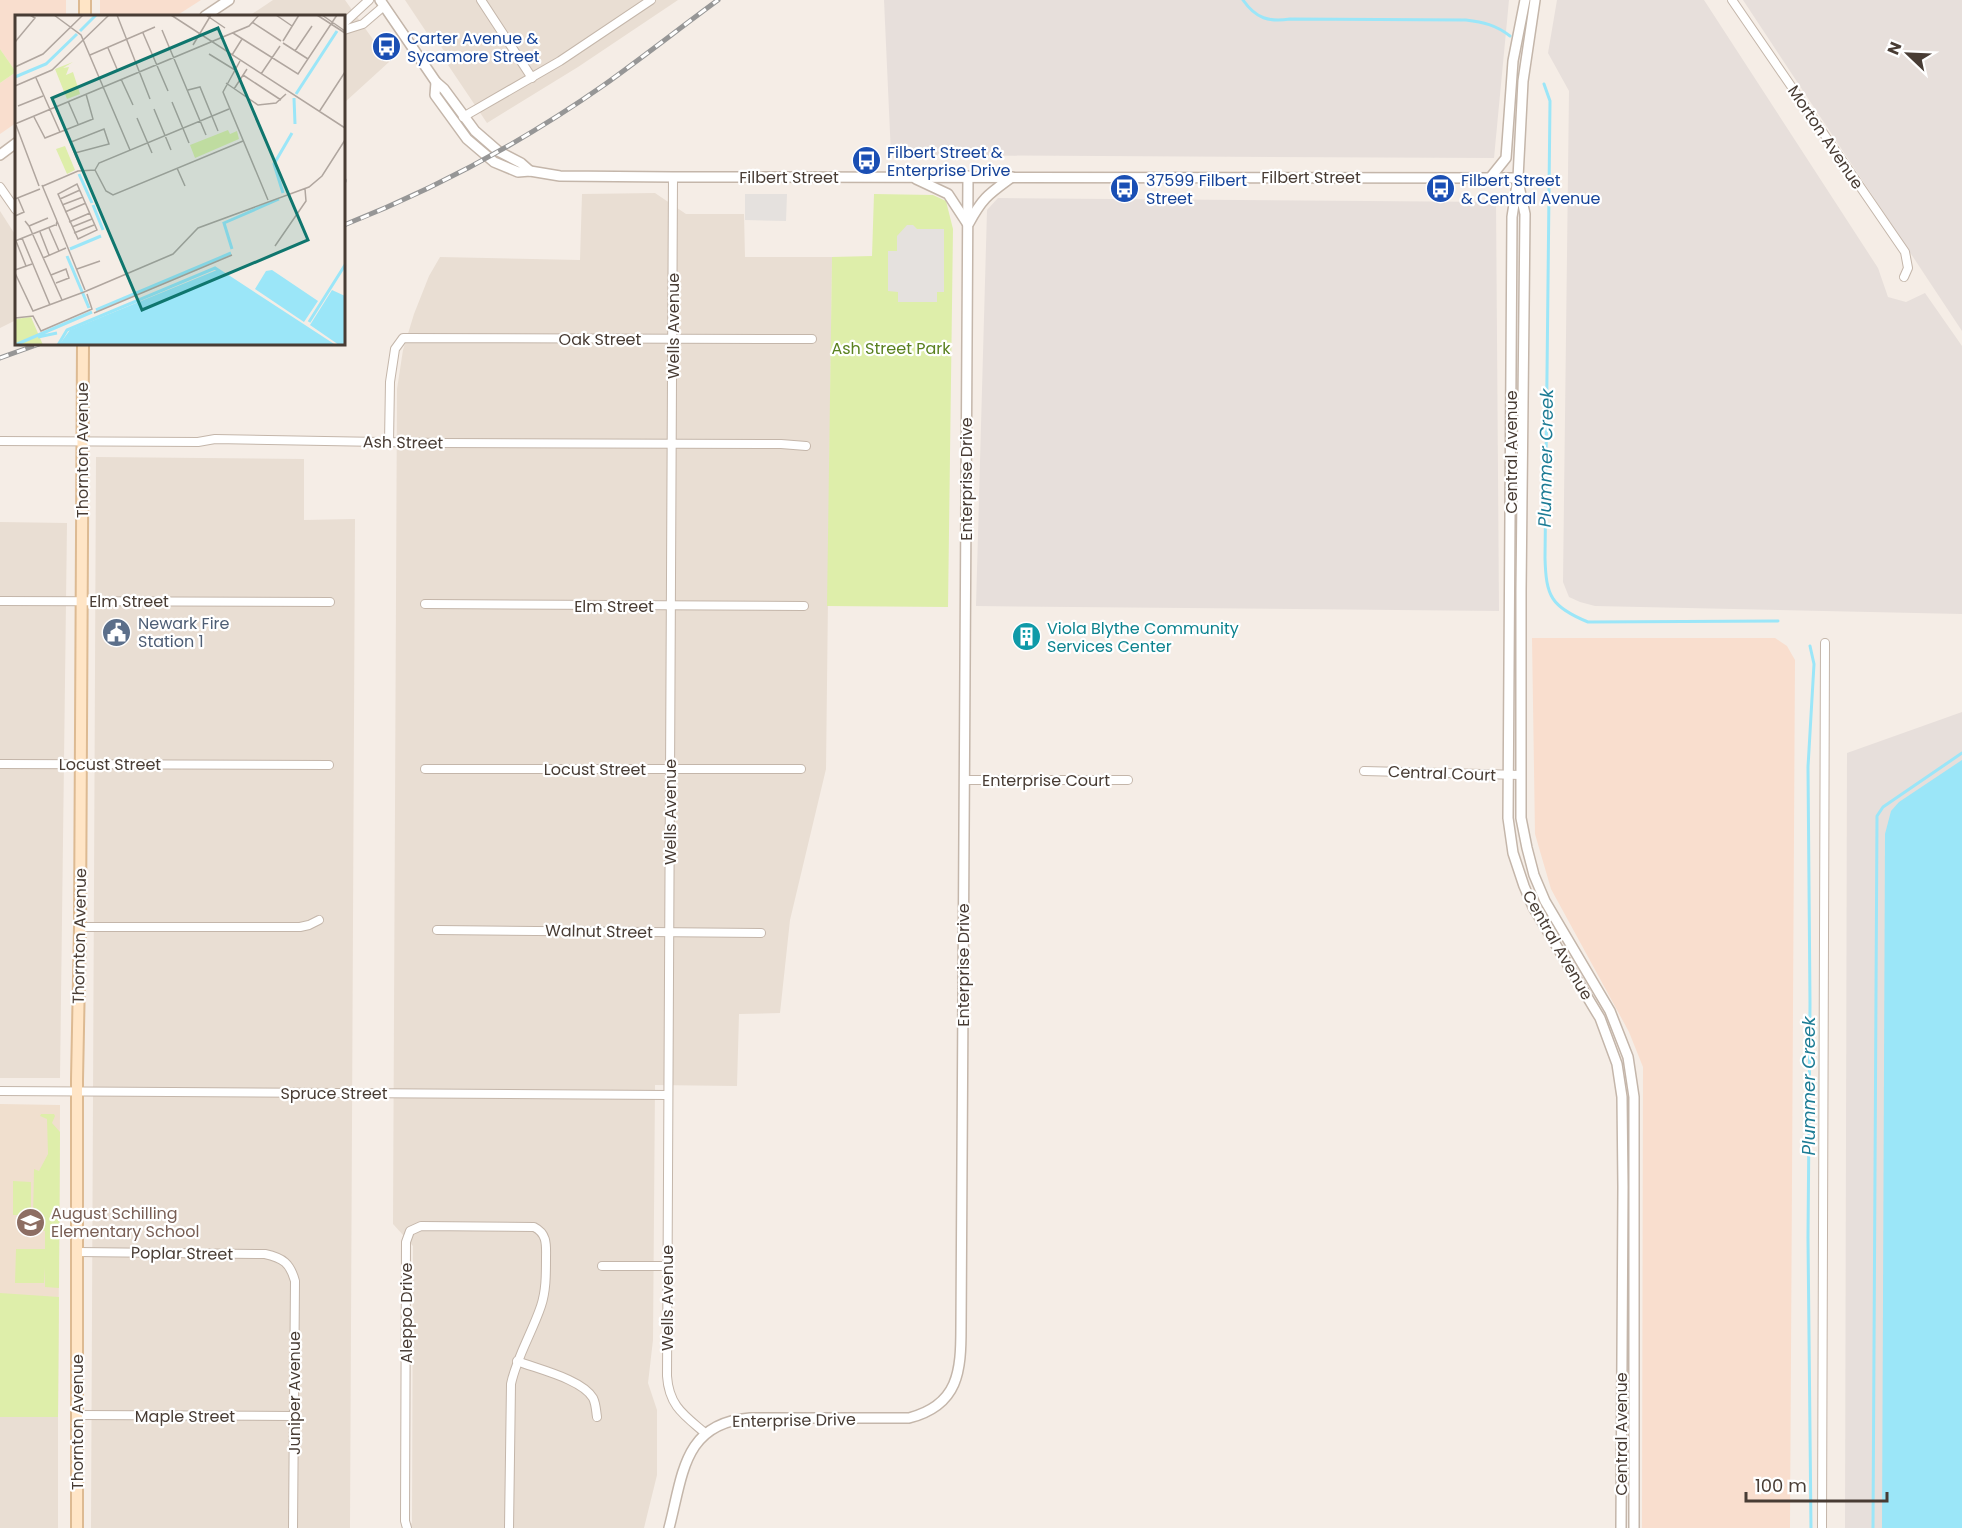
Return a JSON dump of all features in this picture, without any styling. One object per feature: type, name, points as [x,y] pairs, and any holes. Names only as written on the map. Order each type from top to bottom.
[{"type":"main road","name":"Thornton Avenue","points":[[77,1528],[77,1092],[83,345]]},
{"type":"street","points":[[207,15],[230,0]]},
{"type":"street","points":[[345,22],[369,0]]},
{"type":"street","points":[[481,0],[532,78]]},
{"type":"street","points":[[463,117],[532,78],[651,0]]},
{"type":"street","points":[[1490,178],[1506,158],[1513,61],[1525,0]]},
{"type":"street","name":"Central Avenue","points":[[1535,0],[1523,81],[1518,178],[1512,217],[1508,818],[1513,853],[1533,907],[1600,1018],[1617,1064],[1622,1097],[1623,1176],[1621,1528]]},
{"type":"street","name":"Morton Avenue","points":[[1732,0],[1905,252],[1908,268],[1904,276]]},
{"type":"street","points":[[345,30],[363,24],[382,3],[436,82]]},
{"type":"street","name":"Filbert Street","points":[[436,82],[435,94],[454,123],[467,139],[487,157],[518,172],[530,171],[560,176],[1518,178]]},
{"type":"street","name":"Filbert Street","points":[[436,82],[444,89],[475,131],[498,151],[521,163],[530,171]]},
{"type":"street","points":[[0,155],[15,144]]},
{"type":"street","name":"Enterprise Drive","points":[[705,1433],[725,1422],[750,1418],[909,1418],[922,1415],[954,1387],[961,1360],[968,176]]},
{"type":"street","name":"Wells Avenue","points":[[673,177],[668,1390],[679,1411],[705,1433]]},
{"type":"street","points":[[910,177],[948,194],[968,225],[980,203],[1012,177]]},
{"type":"street","name":"Central Avenue","points":[[1518,178],[1525,214],[1521,818],[1534,875],[1545,901],[1610,1011],[1628,1057],[1634,1097],[1634,1528]]},
{"type":"street","points":[[0,187],[15,209]]},
{"type":"street","name":"Oak Street","points":[[389,442],[390,382],[395,349],[403,338],[812,339]]},
{"type":"street","name":"Ash Street","points":[[0,441],[198,442],[226,439],[806,446]]},
{"type":"street","name":"Elm Street","points":[[0,601],[330,602]]},
{"type":"street","name":"Elm Street","points":[[425,604],[804,606]]},
{"type":"street","points":[[1822,1528],[1825,643]]},
{"type":"street","name":"Locust Street","points":[[0,764],[328,765]]},
{"type":"street","name":"Locust Street","points":[[425,769],[801,769]]},
{"type":"street","name":"Central Court","points":[[1364,771],[1521,775]]},
{"type":"street","name":"Enterprise Court","points":[[964,780],[1128,780]]},
{"type":"street","points":[[80,927],[300,927],[319,920]]},
{"type":"street","name":"Walnut Street","points":[[437,930],[761,933]]},
{"type":"street","name":"Spruce Street","points":[[0,1091],[668,1095]]},
{"type":"street","name":"Aleppo Drive","points":[[407,1528],[405,1498],[407,1237],[410,1231],[421,1226],[525,1227],[540,1230],[546,1240],[545,1293],[517,1361]]},
{"type":"street","name":"Poplar Street","points":[[78,1252],[265,1254],[285,1262]]},
{"type":"street","name":"Juniper Avenue","points":[[285,1262],[292,1270],[295,1281],[293,1528]]},
{"type":"street","points":[[602,1266],[667,1266]]},
{"type":"street","points":[[509,1528],[510,1399],[517,1361],[568,1380],[585,1390],[592,1397],[597,1417]]},
{"type":"street","name":"Maple Street","points":[[77,1415],[293,1416]]},
{"type":"street","points":[[669,1528],[686,1464],[696,1442],[705,1433]]},
{"type":"shaded area","points":[[0,0],[66,0],[66,15],[15,15],[15,71],[0,49]]},
{"type":"shaded area","points":[[100,0],[201,0],[178,15],[100,15]]},
{"type":"shaded area","points":[[273,0],[345,0],[389,62],[345,102],[345,15],[250,15]]},
{"type":"shaded area","points":[[405,0],[678,0],[578,67],[487,123],[448,65],[451,62],[433,34],[429,36]]},
{"type":"shaded area","points":[[884,0],[1509,0],[1494,158],[891,155]]},
{"type":"shaded area","points":[[1557,0],[1704,0],[1878,268],[1888,297],[1906,302],[1925,293],[1962,346],[1962,614],[1595,606],[1569,597],[1563,582],[1569,91],[1548,53]]},
{"type":"shaded area","points":[[1743,0],[1962,0],[1962,331]]},
{"type":"shaded area","points":[[15,73],[15,124],[0,134],[0,83]]},
{"type":"shaded area","points":[[655,193],[686,214],[744,214],[745,257],[832,257],[826,769],[790,920],[780,1013],[739,1014],[737,1086],[655,1085],[653,1340],[648,1383],[657,1410],[657,1475],[644,1528],[405,1528],[412,1523],[413,1246],[393,1224],[397,389],[403,350],[429,276],[440,257],[580,260],[582,194]]},
{"type":"shaded area","points":[[745,194],[787,194],[786,221],[745,220]]},
{"type":"shaded area","points":[[998,198],[1496,202],[1499,611],[976,606],[987,210]]},
{"type":"shaded area","points":[[0,211],[15,234],[15,320],[0,328]]},
{"type":"shaded area","points":[[907,225],[913,225],[917,229],[944,229],[944,292],[937,292],[937,302],[898,302],[898,292],[888,291],[888,251],[897,251],[897,236]]},
{"type":"shaded area","points":[[96,457],[304,459],[304,520],[355,519],[350,1528],[91,1528]]},
{"type":"shaded area","points":[[0,522],[67,523],[60,1078],[0,1078]]},
{"type":"shaded area","points":[[1532,638],[1775,638],[1787,646],[1795,660],[1790,1528],[1642,1528],[1643,1067],[1629,1032],[1551,889],[1535,834]]},
{"type":"shaded area","points":[[1962,712],[1962,1528],[1845,1528],[1847,753]]},
{"type":"shaded area","name":"August Schilling Elementary School","points":[[0,1104],[60,1105],[58,1417],[0,1417]]},
{"type":"shaded area","points":[[0,1417],[58,1417],[58,1528],[0,1528]]},
{"type":"green space","points":[[0,49],[15,73],[0,83]]},
{"type":"green space","name":"Ash Street Park","points":[[874,194],[933,195],[946,201],[953,229],[948,607],[827,606],[832,257],[872,256]]},
{"type":"green space","points":[[41,1114],[54,1114],[52,1123],[60,1132],[59,1288],[45,1287],[45,1268],[44,1283],[15,1283],[16,1249],[45,1249],[45,1231],[35,1230],[35,1218],[33,1217],[34,1169],[39,1171],[48,1154],[47,1119],[40,1116]]},
{"type":"green space","points":[[13,1181],[31,1182],[31,1215],[13,1215]]},
{"type":"green space","points":[[0,1293],[59,1297],[58,1417],[0,1417]]},
{"type":"water","points":[[1962,760],[1962,1528],[1882,1528],[1885,834],[1891,811],[1899,802]]},
{"type":"waterway","name":"Plummer Creek","points":[[1243,0],[1258,15],[1276,20],[1466,20],[1489,25],[1510,36]]},
{"type":"waterway","name":"Plummer Creek","points":[[1544,84],[1550,101],[1545,558],[1549,591],[1558,605],[1588,622],[1778,621]]},
{"type":"waterway","name":"Plummer Creek","points":[[1810,646],[1814,664],[1808,767],[1810,1004],[1808,1238],[1811,1528]]},
{"type":"waterway","points":[[1873,1528],[1877,816],[1883,807],[1962,753]]},
{"type":"railway","points":[[345,225],[445,180],[511,144],[574,106],[718,0]]},
{"type":"railway","points":[[0,358],[36,345]]},
{"type":"place","name":"Carter Avenue & Sycamore Street","points":[[386,47]]},
{"type":"place","name":"Filbert Street & Enterprise Drive","points":[[866,161]]},
{"type":"place","name":"37599 Filbert Street","points":[[1125,189]]},
{"type":"place","name":"Filbert Street & Central Avenue","points":[[1440,189]]},
{"type":"place","name":"Newark Fire Station 1","points":[[117,632]]},
{"type":"place","name":"Viola Blythe Community Services Center","points":[[1026,637]]},
{"type":"place","name":"August Schilling Elementary School","points":[[30,1222]]}]
